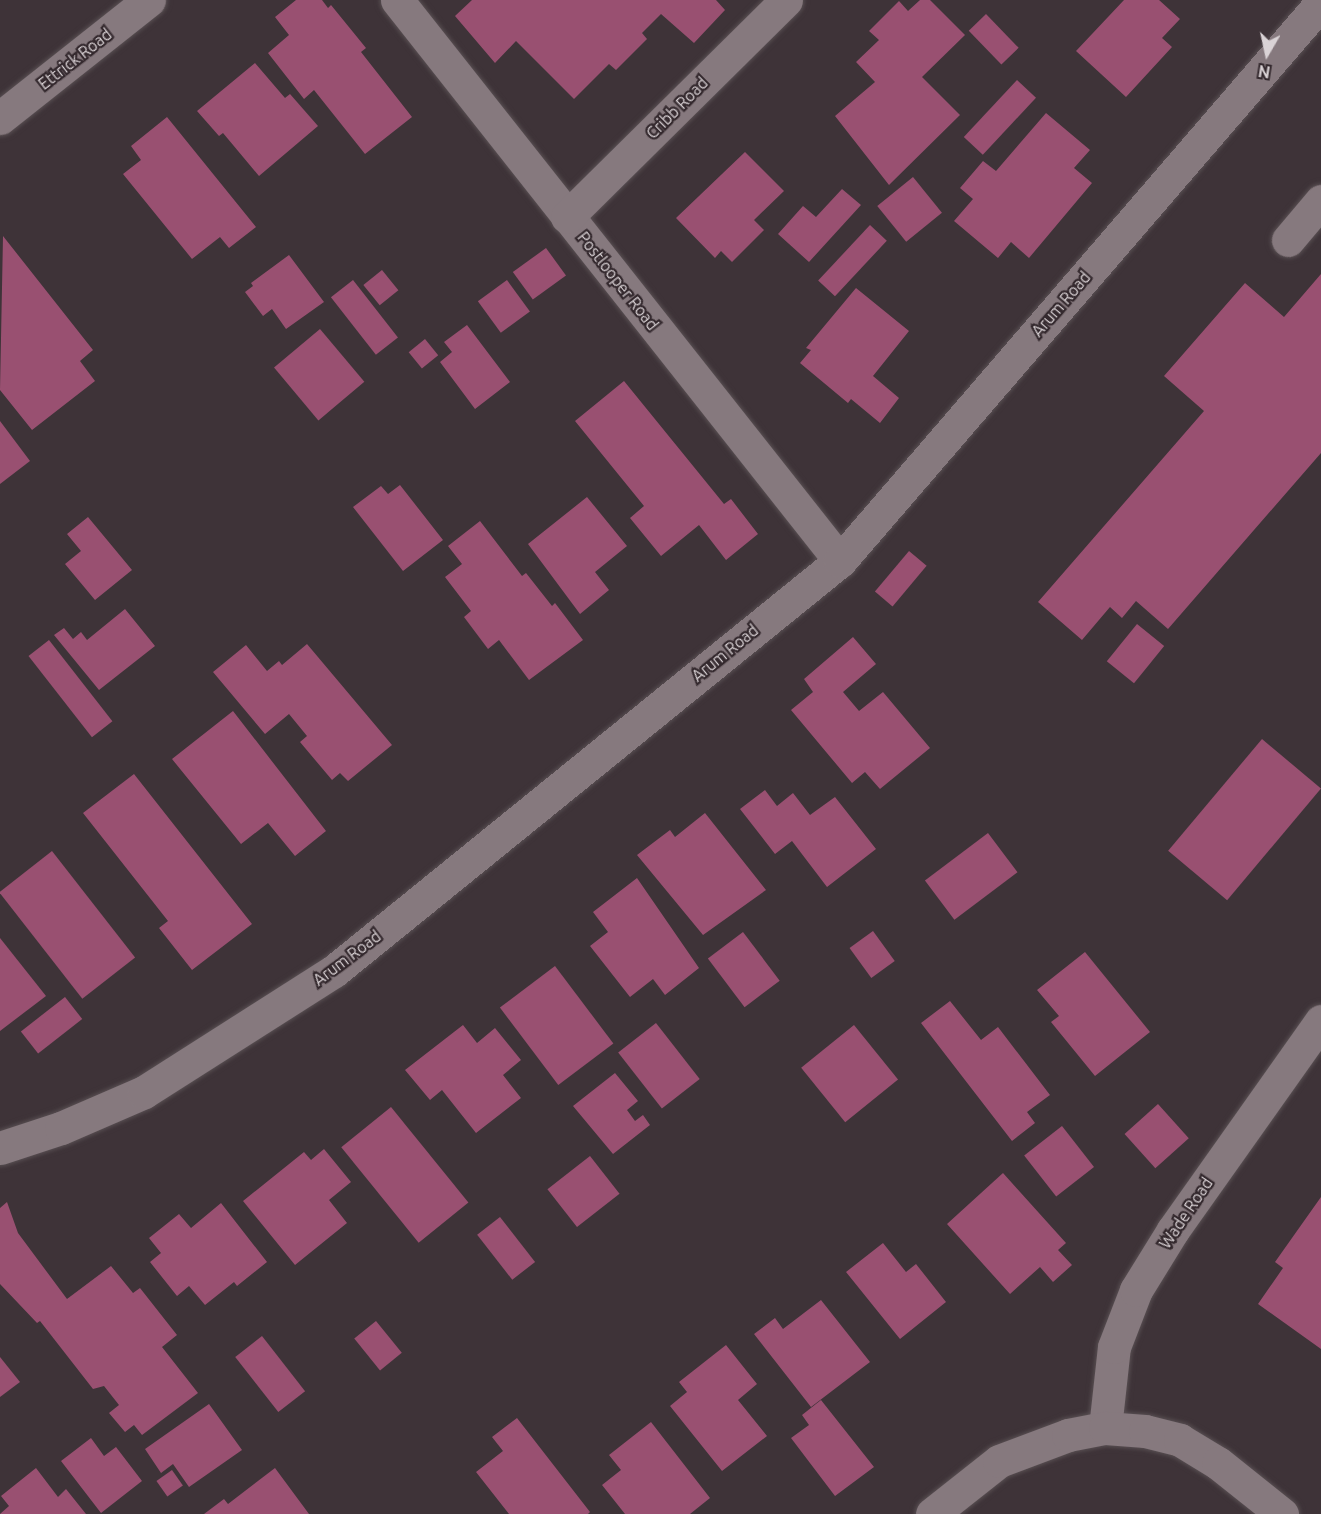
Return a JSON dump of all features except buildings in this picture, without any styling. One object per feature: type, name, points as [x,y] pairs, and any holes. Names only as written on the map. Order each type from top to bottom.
[{"type":"street","name":"Ettrick Road","points":[[0,118],[149,0]]},
{"type":"street","name":"Postlooper Road","points":[[397,0],[840,561]]},
{"type":"street","name":"Cribb Road","points":[[567,217],[786,0]]},
{"type":"street","name":"Arum Road","points":[[0,1148],[61,1128],[144,1092],[334,971],[840,561],[1321,3]]},
{"type":"street","points":[[1288,240],[1321,201]]},
{"type":"street","name":"Wade Road","points":[[1105,1428],[1114,1347],[1136,1290],[1173,1230],[1321,1021]]},
{"type":"street","points":[[932,1514],[999,1461],[1068,1435],[1105,1428],[1145,1431],[1180,1440],[1218,1463],[1282,1514]]}]
